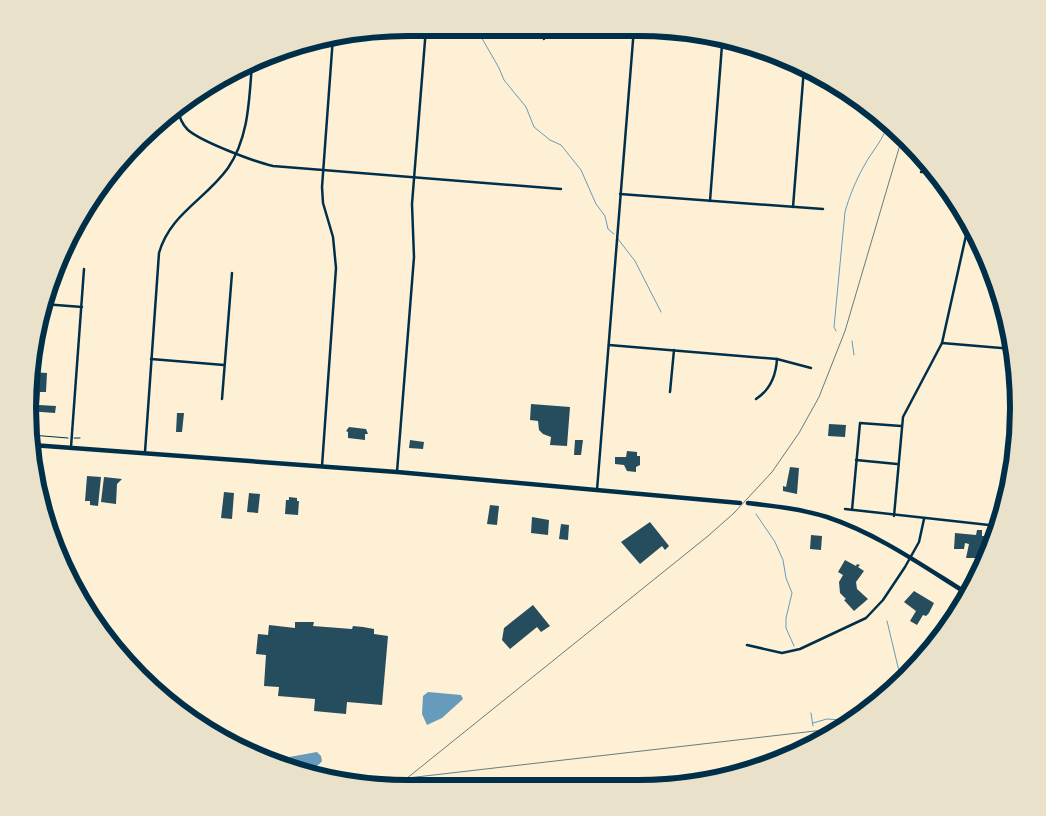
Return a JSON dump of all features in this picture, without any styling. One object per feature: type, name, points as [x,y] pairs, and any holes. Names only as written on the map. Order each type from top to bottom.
[{"type":"main road","points":[[38,445],[397,472],[740,503]]},
{"type":"main road","points":[[748,503],[789,508],[827,517],[881,541],[962,590]]},
{"type":"street","points":[[397,472],[414,258],[412,204],[425,36]]},
{"type":"street","points":[[597,490],[633,36]]},
{"type":"street","points":[[322,467],[336,267],[333,237],[323,203],[322,170],[333,44]]},
{"type":"street","points":[[710,200],[722,46]]},
{"type":"street","points":[[145,452],[157,262],[162,242],[172,224],[222,176],[236,152],[248,120],[251,72]]},
{"type":"street","points":[[793,207],[804,76]]},
{"type":"street","points":[[179,115],[180,120],[189,131],[262,164],[562,189]]},
{"type":"street","points":[[620,194],[823,210]]},
{"type":"street","points":[[894,516],[901,426],[906,410],[942,343],[966,234]]},
{"type":"street","points":[[71,447],[84,269]]},
{"type":"street","points":[[222,399],[232,273]]},
{"type":"street","points":[[51,305],[82,307]]},
{"type":"street","points":[[942,343],[1005,348]]},
{"type":"street","points":[[609,344],[777,359],[811,368]]},
{"type":"street","points":[[670,392],[674,350]]},
{"type":"street","points":[[151,359],[224,365]]},
{"type":"street","points":[[756,399],[763,394],[772,381],[777,359]]},
{"type":"street","points":[[852,510],[860,423],[901,426]]},
{"type":"street","points":[[856,460],[897,464]]},
{"type":"street","points":[[845,509],[894,516],[991,525]]},
{"type":"street","points":[[747,645],[782,653],[800,649],[866,618],[883,600],[910,558],[919,542],[924,519]]},
{"type":"path","points":[[37,436],[63,438]]},
{"type":"water","points":[[428,692],[461,695],[463,699],[442,718],[427,725],[422,714],[423,696]]},
{"type":"water","points":[[265,751],[289,757],[317,752],[321,756],[322,761],[312,767]]},
{"type":"building","points":[[38,372],[47,373],[46,392],[40,392],[39,405],[56,406],[55,413],[36,412]]},
{"type":"building","points":[[531,404],[570,407],[567,446],[550,445],[551,437],[539,430],[538,421],[530,420]]},
{"type":"building","points":[[177,413],[184,413],[182,432],[176,432]]},
{"type":"building","points":[[829,424],[846,425],[845,437],[828,436]]},
{"type":"building","points":[[349,427],[366,429],[368,434],[365,434],[365,440],[348,438],[348,432],[346,431]]},
{"type":"building","points":[[410,440],[424,442],[423,449],[409,448]]},
{"type":"building","points":[[575,440],[583,440],[581,455],[574,455]]},
{"type":"building","points":[[627,451],[637,452],[637,456],[640,456],[640,465],[636,467],[636,472],[627,471],[624,465],[615,464],[615,457],[626,457]]},
{"type":"building","points":[[790,467],[799,468],[797,494],[783,491],[783,486],[786,487]]},
{"type":"building","points":[[87,476],[101,477],[98,506],[90,505],[90,501],[85,501]]},
{"type":"building","points":[[104,477],[122,479],[117,484],[116,504],[101,502]]},
{"type":"building","points":[[224,492],[234,493],[232,519],[221,518]]},
{"type":"building","points":[[249,493],[260,494],[258,513],[247,512]]},
{"type":"building","points":[[289,497],[297,498],[297,501],[299,501],[298,515],[285,514],[286,500],[289,500]]},
{"type":"building","points":[[490,505],[499,506],[497,525],[487,524]]},
{"type":"building","points":[[532,517],[549,520],[548,535],[531,533]]},
{"type":"building","points":[[650,522],[669,546],[665,550],[662,546],[640,564],[621,542]]},
{"type":"building","points":[[561,524],[569,525],[568,540],[559,539]]},
{"type":"building","points":[[977,530],[982,530],[982,536],[986,536],[977,558],[966,558],[969,544],[965,543],[964,549],[954,549],[955,533],[976,535]]},
{"type":"building","points":[[811,535],[822,536],[821,550],[810,549]]},
{"type":"building","points":[[845,560],[856,566],[857,564],[860,565],[858,567],[864,571],[856,582],[857,589],[868,599],[854,611],[840,593],[839,582],[843,575],[838,572]]},
{"type":"building","points":[[914,591],[934,603],[929,613],[926,616],[923,615],[917,625],[910,621],[916,611],[904,602]]},
{"type":"building","points":[[533,605],[550,626],[541,632],[537,627],[510,649],[502,640],[504,628]]},
{"type":"building","points":[[295,622],[314,622],[313,626],[352,629],[353,626],[363,627],[374,629],[374,634],[388,636],[382,705],[347,702],[346,714],[314,711],[315,699],[278,696],[279,687],[264,686],[266,655],[256,654],[258,634],[268,635],[269,625],[295,628]]},
{"type":"waterway","points":[[481,36],[504,80],[526,107],[534,127],[550,140],[561,145],[581,170],[596,204],[605,216],[608,229],[614,234]]},
{"type":"waterway","points":[[836,331],[834,327],[845,212],[858,177],[885,131]]},
{"type":"waterway","points":[[618,239],[635,261],[661,312]]},
{"type":"waterway","points":[[852,341],[854,355]]},
{"type":"waterway","points":[[756,514],[775,542],[783,560],[786,578],[792,593],[786,618],[786,628],[794,646]]},
{"type":"waterway","points":[[887,621],[899,671]]},
{"type":"waterway","points":[[811,713],[813,726]]},
{"type":"waterway","points":[[813,723],[827,719],[840,720]]},
{"type":"railway","points":[[405,780],[708,536],[734,513],[772,472],[799,433],[819,397],[845,331],[900,144]]},
{"type":"railway","points":[[395,779],[824,730]]}]
